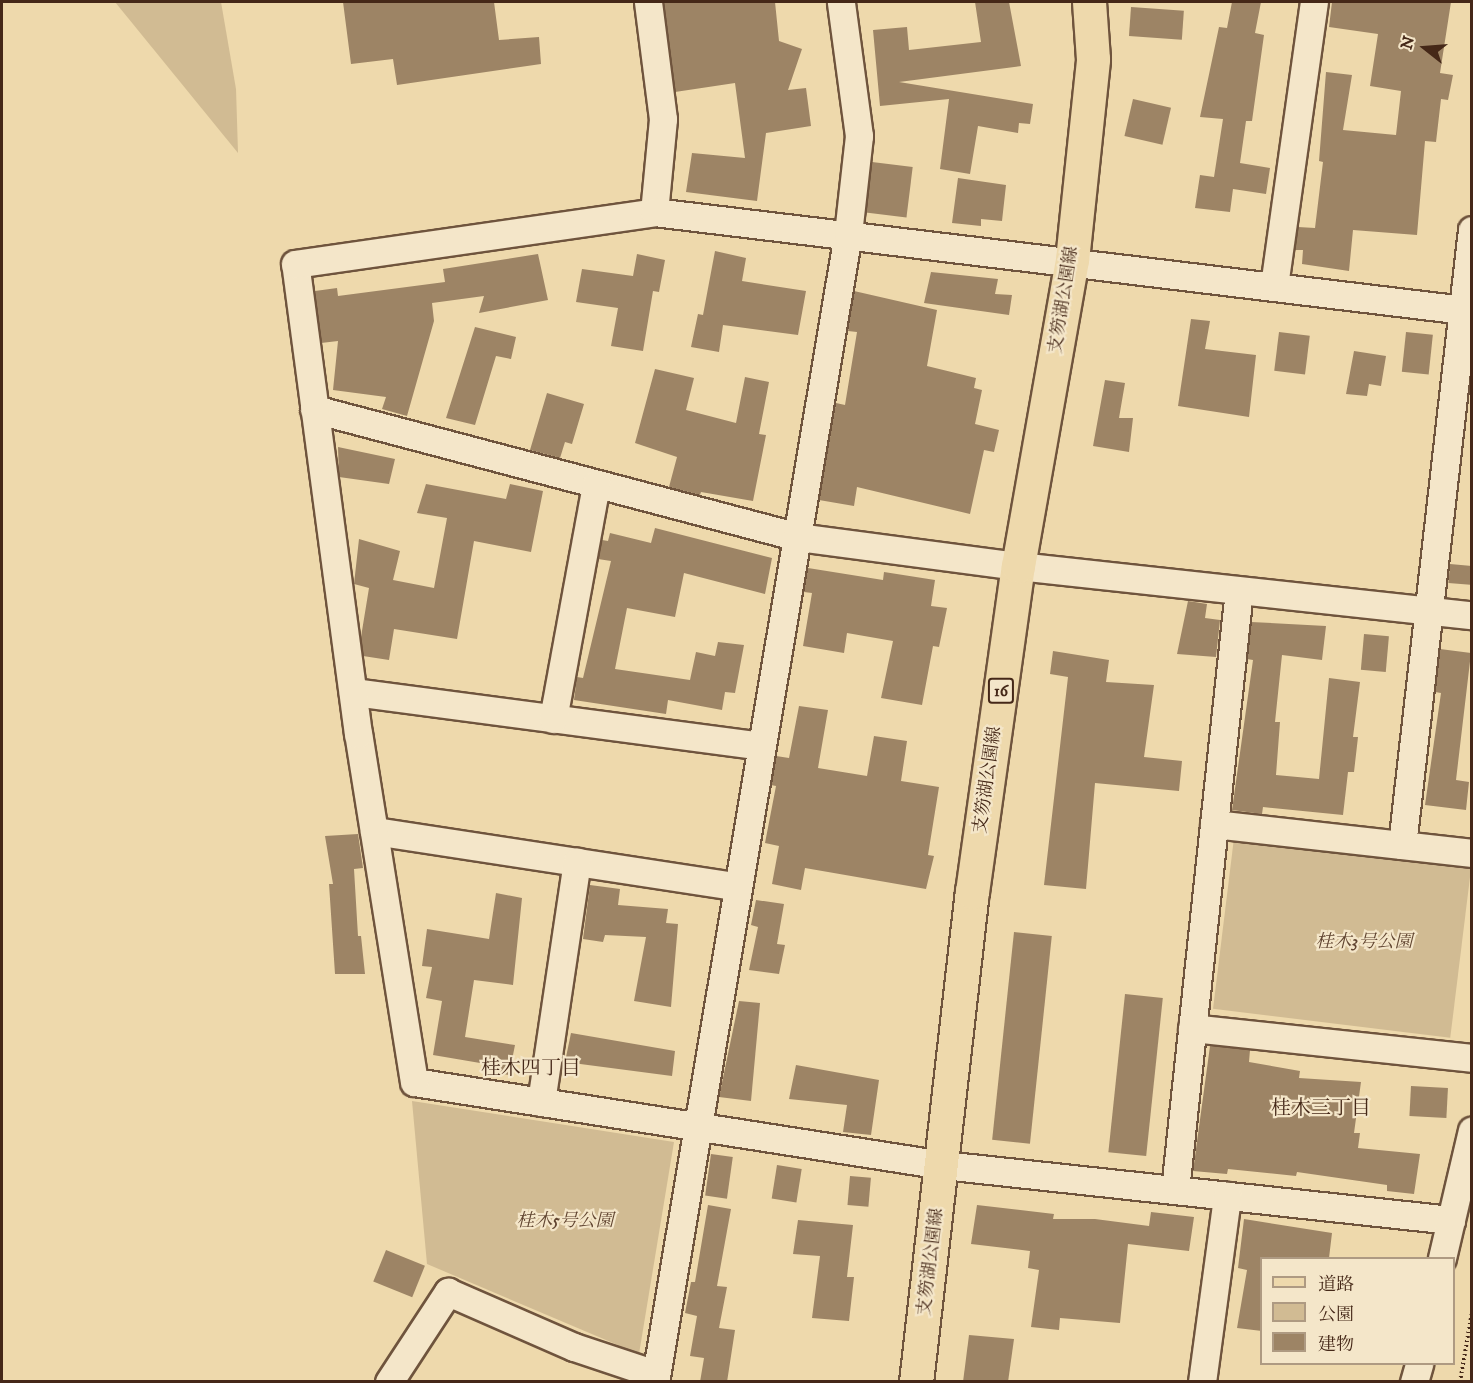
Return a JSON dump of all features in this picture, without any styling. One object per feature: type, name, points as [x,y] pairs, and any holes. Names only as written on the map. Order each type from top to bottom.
[{"type":"main road","name":"支笏湖公園線","points":[[916,1382],[943,1165],[972,892],[1018,566],[1072,260],[1093,59],[1089,2]]},
{"type":"street","points":[[648,2],[663,118],[654,212]]},
{"type":"street","points":[[389,1382],[448,1292],[574,1347],[655,1378],[848,234],[859,136],[841,2]]},
{"type":"street","points":[[1274,286],[1314,2]]},
{"type":"street","points":[[1451,1220],[943,1165],[414,1082],[353,692],[295,264],[654,212],[1072,260],[1467,310]]},
{"type":"street","points":[[1402,845],[1428,610],[1467,310],[1472,230]]},
{"type":"street","points":[[314,409],[797,537],[1018,566],[1472,615]]},
{"type":"street","points":[[553,719],[596,484]]},
{"type":"street","points":[[1175,1190],[1239,590]]},
{"type":"street","points":[[353,692],[761,746]]},
{"type":"street","points":[[1214,824],[1472,853]]},
{"type":"street","points":[[374,831],[738,887]]},
{"type":"street","points":[[541,1102],[577,862]]},
{"type":"street","points":[[1192,1028],[1472,1059]]},
{"type":"street","points":[[1442,1257],[1472,1130]]},
{"type":"street","points":[[1203,1382],[1227,1196]]},
{"type":"street","points":[[1414,1382],[1419,1365]]},
{"type":"path","points":[[1460,1382],[1472,1312]]},
{"type":"green space","points":[[115,2],[221,2],[236,89],[238,153]]},
{"type":"green space","name":"桂木3号公園","points":[[1234,838],[1471,867],[1450,1038],[1213,1009]]},
{"type":"green space","name":"桂木5号公園","points":[[412,1101],[674,1142],[639,1354],[427,1264]]},
{"type":"building","points":[[343,2],[494,2],[499,40],[539,37],[541,64],[397,85],[393,59],[351,64]]},
{"type":"building","points":[[664,2],[775,2],[779,41],[802,49],[788,90],[806,88],[811,126],[766,133],[757,201],[686,192],[692,153],[745,158],[735,83],[675,92]]},
{"type":"building","points":[[975,2],[1009,2],[1021,66],[899,82],[1033,104],[1030,124],[1019,123],[1018,133],[978,126],[970,174],[940,169],[949,99],[880,106],[873,30],[907,27],[909,50],[981,42]]},
{"type":"building","points":[[1232,2],[1261,2],[1255,33],[1264,35],[1252,121],[1246,121],[1240,163],[1270,168],[1266,194],[1233,189],[1230,212],[1195,208],[1200,175],[1214,177],[1223,119],[1200,117],[1219,27],[1227,28]]},
{"type":"building","points":[[1332,2],[1451,2],[1440,73],[1453,75],[1448,100],[1441,99],[1436,142],[1425,141],[1417,235],[1353,230],[1349,271],[1302,264],[1303,250],[1295,250],[1298,227],[1315,228],[1323,162],[1319,161],[1326,72],[1352,75],[1343,130],[1396,135],[1401,91],[1370,86],[1378,34],[1329,27]]},
{"type":"building","points":[[1131,7],[1184,11],[1182,40],[1129,36]]},
{"type":"building","points":[[1133,99],[1171,108],[1162,145],[1124,136]]},
{"type":"building","points":[[872,162],[913,167],[906,218],[866,213]]},
{"type":"building","points":[[958,178],[1006,185],[1002,221],[981,219],[981,226],[952,223]]},
{"type":"building","points":[[715,251],[746,258],[742,281],[806,291],[798,335],[723,325],[719,352],[691,347],[698,314],[703,315]]},
{"type":"building","points":[[538,254],[548,300],[479,313],[484,296],[432,303],[434,321],[407,416],[382,409],[386,397],[333,390],[338,341],[321,343],[315,291],[337,288],[338,296],[445,282],[443,269]]},
{"type":"building","points":[[637,254],[665,260],[659,292],[653,291],[643,351],[611,346],[618,308],[576,302],[582,269],[633,276]]},
{"type":"building","points":[[931,272],[998,279],[995,294],[1012,295],[1009,315],[924,303]]},
{"type":"building","points":[[854,291],[937,310],[927,366],[976,378],[974,388],[982,390],[975,424],[999,430],[994,452],[984,450],[970,514],[857,487],[854,506],[819,500],[836,403],[845,405],[857,332],[848,331]]},
{"type":"building","points":[[1191,319],[1210,321],[1205,349],[1256,355],[1249,417],[1178,406]]},
{"type":"building","points":[[475,327],[516,337],[511,359],[496,356],[475,425],[446,418]]},
{"type":"building","points":[[1279,332],[1310,336],[1305,374],[1274,371]]},
{"type":"building","points":[[1406,332],[1433,335],[1429,375],[1402,372]]},
{"type":"building","points":[[1354,351],[1386,356],[1381,386],[1369,384],[1367,396],[1346,394]]},
{"type":"building","points":[[655,369],[694,378],[686,410],[736,423],[745,377],[769,382],[759,434],[766,435],[753,501],[701,492],[700,495],[669,487],[677,457],[635,443]]},
{"type":"building","points":[[1105,380],[1125,383],[1119,418],[1133,418],[1129,452],[1093,446]]},
{"type":"building","points":[[547,393],[584,404],[572,444],[565,442],[560,458],[530,450]]},
{"type":"building","points":[[338,447],[395,459],[389,484],[339,477]]},
{"type":"building","points":[[426,484],[506,499],[510,484],[543,491],[531,552],[474,541],[457,639],[394,629],[389,660],[363,656],[361,637],[369,588],[354,584],[359,539],[400,551],[393,580],[434,588],[447,518],[417,513]]},
{"type":"building","points":[[655,528],[772,558],[765,594],[684,573],[675,617],[627,608],[615,669],[690,680],[696,652],[715,656],[718,642],[744,645],[735,693],[725,692],[722,710],[668,700],[666,714],[574,700],[577,677],[583,678],[611,561],[598,559],[602,540],[608,541],[610,533],[651,543]]},
{"type":"building","points":[[1450,564],[1472,566],[1470,585],[1448,583]]},
{"type":"building","points":[[808,568],[883,580],[884,572],[935,580],[931,606],[947,608],[939,647],[933,646],[922,705],[881,698],[893,641],[847,633],[844,653],[803,646],[812,593],[804,592]]},
{"type":"building","points":[[1188,601],[1207,604],[1205,618],[1220,620],[1216,657],[1177,654]]},
{"type":"building","points":[[1251,622],[1326,626],[1322,660],[1282,655],[1275,722],[1280,722],[1276,775],[1319,779],[1329,678],[1360,682],[1353,737],[1358,737],[1354,772],[1348,772],[1343,815],[1263,807],[1262,814],[1232,810],[1253,660],[1247,659]]},
{"type":"building","points":[[1364,634],[1389,636],[1386,672],[1361,670]]},
{"type":"building","points":[[1440,649],[1471,653],[1456,780],[1469,782],[1466,810],[1425,805],[1441,693],[1435,692]]},
{"type":"building","points":[[1053,651],[1109,660],[1106,682],[1154,685],[1144,757],[1182,761],[1179,791],[1095,783],[1086,889],[1044,885],[1068,677],[1050,674]]},
{"type":"building","points":[[799,706],[828,710],[818,768],[867,776],[874,736],[907,741],[901,781],[939,787],[928,855],[934,856],[926,889],[805,868],[801,890],[772,884],[779,846],[765,843],[776,786],[771,785],[776,756],[789,758]]},
{"type":"building","points":[[358,834],[363,868],[354,869],[358,936],[361,936],[365,974],[335,974],[329,884],[333,884],[325,836]]},
{"type":"building","points":[[590,885],[620,889],[618,905],[668,909],[666,923],[678,924],[671,1007],[634,1001],[646,937],[605,935],[603,942],[583,939]]},
{"type":"building","points":[[496,893],[522,898],[513,985],[474,980],[465,1037],[515,1045],[509,1075],[485,1071],[486,1064],[433,1055],[442,1001],[426,998],[432,967],[422,966],[427,929],[489,939]]},
{"type":"building","points":[[756,900],[784,904],[777,944],[785,945],[779,974],[749,970],[758,927],[751,925]]},
{"type":"building","points":[[1014,932],[1052,936],[1030,1144],[992,1140]]},
{"type":"building","points":[[1125,994],[1163,998],[1146,1156],[1108,1152]]},
{"type":"building","points":[[739,1001],[760,1003],[751,1101],[719,1097]]},
{"type":"building","points":[[571,1033],[675,1051],[672,1076],[565,1062]]},
{"type":"building","points":[[1210,1046],[1250,1050],[1249,1062],[1300,1071],[1299,1078],[1361,1082],[1354,1133],[1360,1133],[1358,1148],[1420,1154],[1414,1194],[1387,1191],[1387,1185],[1297,1172],[1296,1176],[1228,1169],[1227,1174],[1193,1171]]},
{"type":"building","points":[[796,1065],[879,1080],[871,1135],[843,1132],[847,1105],[789,1099]]},
{"type":"building","points":[[1411,1086],[1448,1088],[1446,1118],[1409,1116]]},
{"type":"building","points":[[711,1154],[733,1157],[727,1199],[705,1196]]},
{"type":"building","points":[[777,1165],[802,1169],[796,1202],[772,1199]]},
{"type":"building","points":[[850,1176],[871,1178],[868,1207],[847,1205]]},
{"type":"building","points":[[708,1205],[731,1209],[717,1286],[727,1287],[719,1328],[735,1330],[727,1382],[700,1382],[704,1358],[690,1356],[697,1316],[685,1313],[691,1282],[695,1282]]},
{"type":"building","points":[[977,1205],[1054,1214],[1053,1219],[1095,1219],[1149,1226],[1151,1212],[1194,1217],[1189,1251],[1128,1244],[1120,1323],[1060,1318],[1059,1330],[1031,1327],[1039,1270],[1028,1268],[1030,1251],[971,1244]]},
{"type":"building","points":[[1244,1219],[1332,1233],[1329,1257],[1260,1257],[1260,1331],[1237,1328],[1247,1270],[1238,1268]]},
{"type":"building","points":[[798,1220],[853,1225],[847,1277],[854,1277],[849,1321],[812,1318],[820,1256],[793,1254]]},
{"type":"building","points":[[386,1250],[425,1266],[412,1297],[373,1282]]},
{"type":"building","points":[[969,1335],[1014,1339],[1008,1382],[963,1382]]},
{"type":"district","name":"桂木四丁目","points":[[531,1068]]},
{"type":"district","name":"桂木三丁目","points":[[1321,1108]]}]
